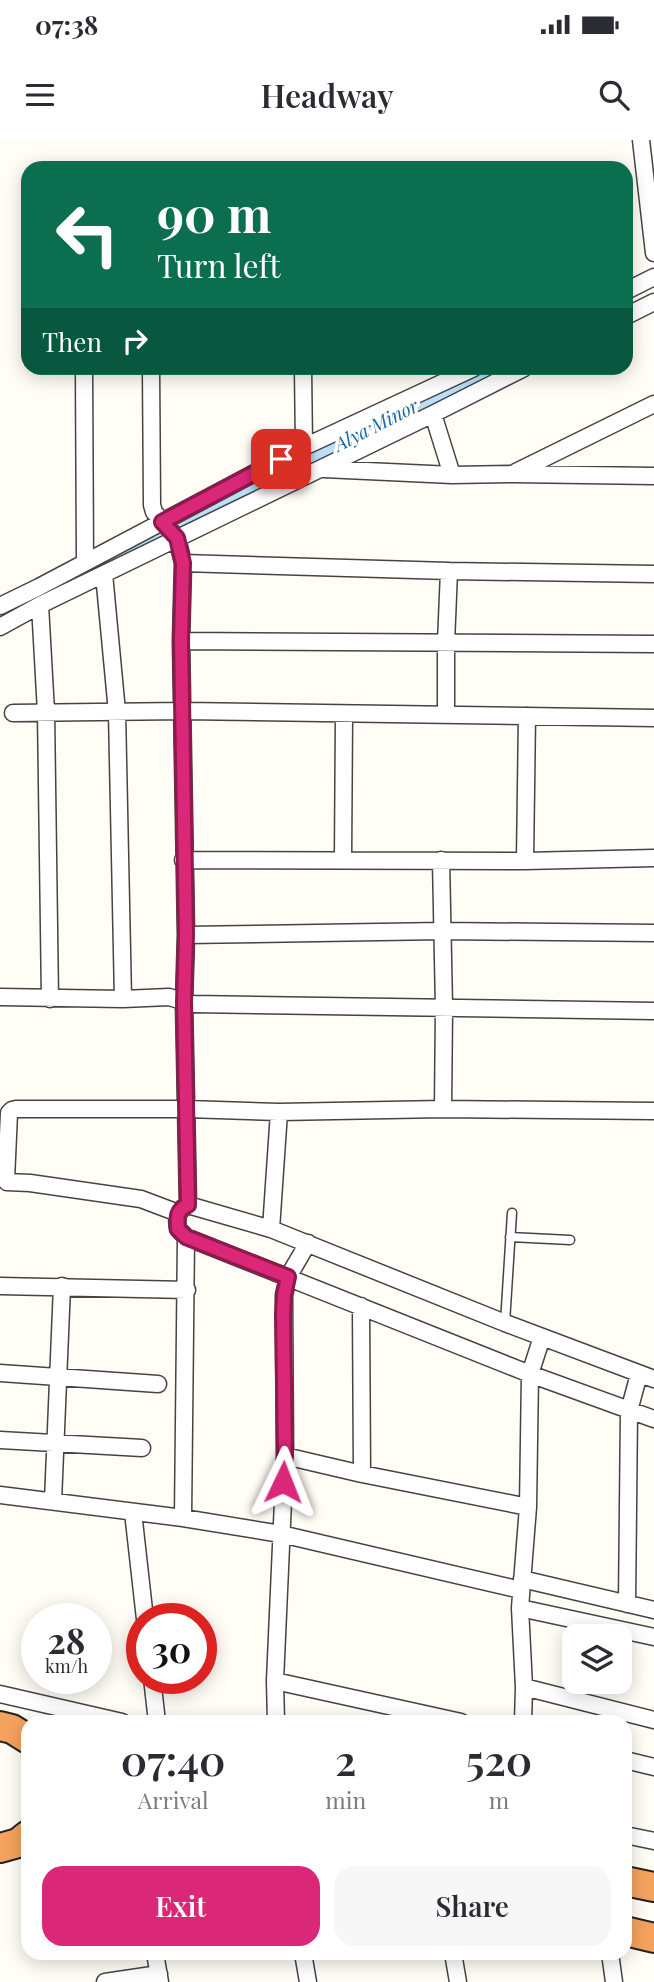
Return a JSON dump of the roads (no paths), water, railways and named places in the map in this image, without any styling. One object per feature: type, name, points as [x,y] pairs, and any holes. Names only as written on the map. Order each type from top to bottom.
[{"type":"highway","points":[[0,1726],[21,1735]]},
{"type":"highway","points":[[0,1849],[21,1841]]},
{"type":"highway","points":[[632,1882],[654,1887]]},
{"type":"highway","points":[[632,1933],[654,1938]]},
{"type":"street","points":[[641,140],[654,253]]},
{"type":"street","points":[[633,287],[654,277]]},
{"type":"street","points":[[633,312],[654,302]]},
{"type":"street","points":[[84,375],[85,562]]},
{"type":"street","points":[[150,375],[152,505],[154,512],[177,538],[183,563],[181,641],[187,1109],[183,1209],[178,1229],[186,1237],[530,1374],[654,1419]]},
{"type":"street","points":[[303,375],[304,447]]},
{"type":"street","points":[[0,606],[304,447],[464,379],[486,375]]},
{"type":"street","points":[[0,627],[433,414],[464,379]]},
{"type":"street","points":[[514,474],[654,404]]},
{"type":"street","points":[[433,414],[452,475]]},
{"type":"street","points":[[320,468],[452,475],[654,476]]},
{"type":"street","points":[[183,563],[654,574]]},
{"type":"street","points":[[446,715],[449,571]]},
{"type":"street","points":[[104,574],[117,712],[123,999]]},
{"type":"street","points":[[40,606],[46,712],[50,999]]},
{"type":"street","points":[[181,641],[654,644]]},
{"type":"street","points":[[13,713],[183,711],[654,718]]},
{"type":"street","points":[[343,860],[344,714]]},
{"type":"street","points":[[525,861],[527,716]]},
{"type":"street","points":[[183,860],[525,861],[654,858]]},
{"type":"street","points":[[441,860],[443,1109]]},
{"type":"street","points":[[186,935],[442,931],[654,933]]},
{"type":"street","points":[[0,997],[169,997],[193,1004],[654,1011]]},
{"type":"street","points":[[627,1604],[629,1411],[646,1377],[271,1229],[141,1199],[30,1183],[9,1183],[6,1180],[3,1149],[9,1113],[14,1109],[279,1112],[443,1109],[654,1111]]},
{"type":"street","points":[[271,1229],[279,1112]]},
{"type":"street","points":[[183,1518],[186,1237]]},
{"type":"street","points":[[276,1715],[285,1455],[284,1295],[288,1277],[308,1243]]},
{"type":"street","points":[[0,1286],[187,1290]]},
{"type":"street","points":[[53,1501],[62,1286]]},
{"type":"street","points":[[361,1306],[362,1474]]},
{"type":"street","points":[[523,1715],[520,1608],[528,1507],[530,1374],[542,1337]]},
{"type":"street","points":[[0,1373],[158,1384]]},
{"type":"street","points":[[0,1440],[142,1448]]},
{"type":"street","points":[[285,1455],[362,1474],[528,1507]]},
{"type":"street","points":[[0,1495],[183,1518],[281,1534],[654,1610]]},
{"type":"street","points":[[133,1512],[143,1603]]},
{"type":"street","points":[[520,1608],[654,1637]]},
{"type":"street","points":[[275,1681],[429,1715]]},
{"type":"street","points":[[524,1686],[654,1720]]},
{"type":"street","points":[[0,1694],[92,1715]]},
{"type":"street","points":[[154,1694],[156,1715]]},
{"type":"street","points":[[632,1762],[654,1767]]},
{"type":"street","points":[[632,1836],[654,1841]]},
{"type":"street","points":[[105,1982],[160,1978],[156,1960]]},
{"type":"street","points":[[304,1960],[308,1982]]},
{"type":"street","points":[[454,1960],[458,1982]]},
{"type":"street","points":[[611,1960],[614,1982]]},
{"type":"lane","points":[[505,1323],[512,1213]]},
{"type":"lane","points":[[510,1237],[570,1240]]},
{"type":"waterway","name":"Alya Minor","points":[[74,577],[476,375]]}]
